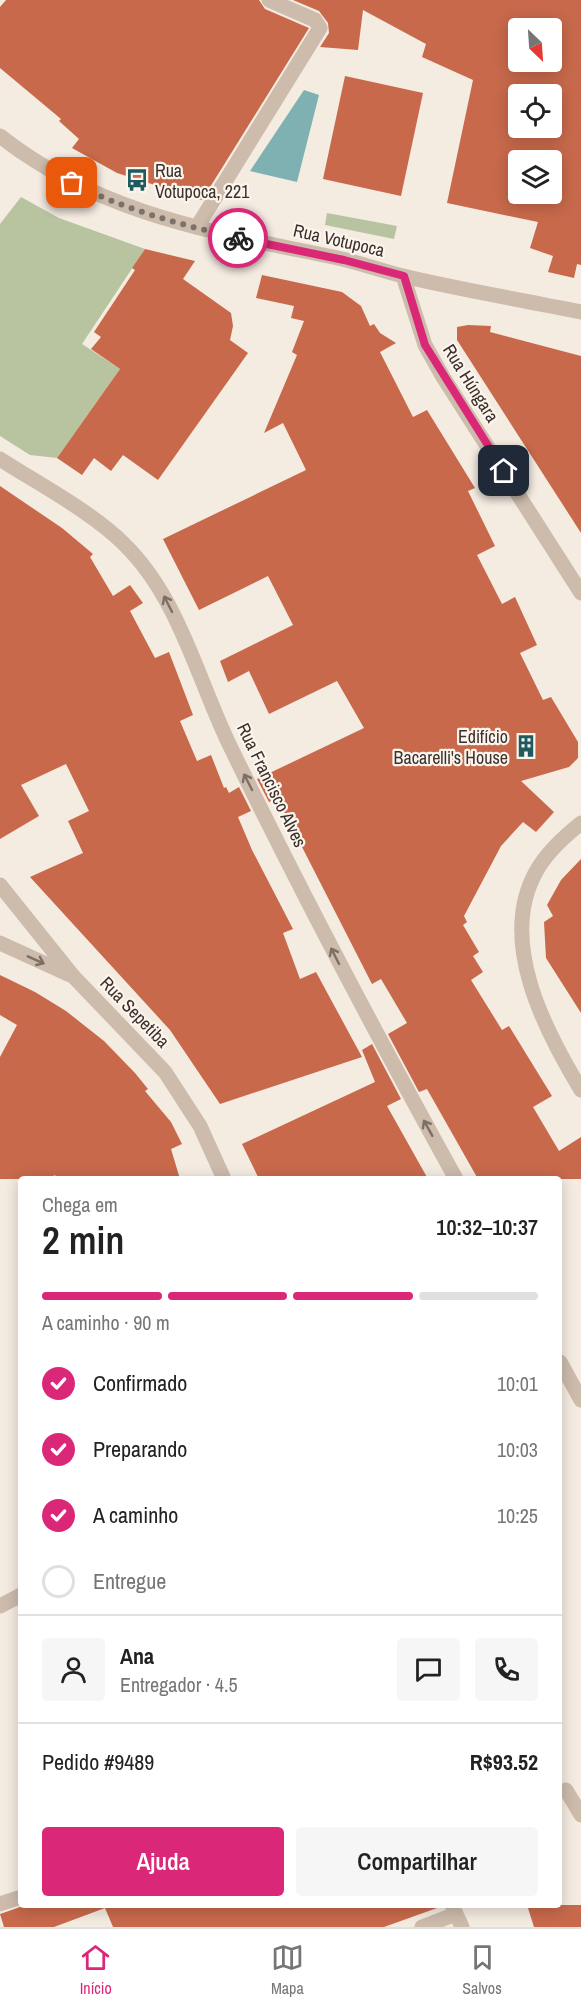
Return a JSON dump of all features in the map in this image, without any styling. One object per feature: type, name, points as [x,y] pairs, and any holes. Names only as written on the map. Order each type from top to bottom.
[{"type":"street","points":[[196,228],[320,28],[315,20],[268,0]]},
{"type":"street","name":"Rua Votupoca","points":[[0,136],[57,176],[101,197],[196,228],[344,260],[404,276],[581,312]]},
{"type":"street","name":"Rua Húngara","points":[[404,276],[425,345],[581,593]]},
{"type":"street","name":"Rua Francisco Alves","points":[[0,459],[73,506],[123,543],[160,589],[184,637],[229,743],[355,997],[454,1176]]},
{"type":"street","points":[[581,823],[567,834],[537,870],[522,911],[525,961],[540,1010],[581,1090]]},
{"type":"street","name":"Rua Sepetiba","points":[[0,885],[73,976],[165,1072],[200,1126],[223,1176]]},
{"type":"street","points":[[0,943],[73,976]]},
{"type":"street","points":[[562,1366],[581,1400]]},
{"type":"street","points":[[0,1606],[18,1597]]},
{"type":"street","points":[[569,1790],[581,1815]]},
{"type":"street","points":[[0,1904],[18,1898]]},
{"type":"street","points":[[422,1927],[457,1915]]},
{"type":"green space","points":[[21,197],[59,218],[145,249],[82,344],[120,369],[57,458],[30,455],[0,436],[0,224]]},
{"type":"green space","points":[[327,213],[397,226],[394,239],[325,225]]},
{"type":"water","points":[[304,90],[319,95],[297,182],[250,171]]},
{"type":"building","points":[[6,0],[259,0],[265,9],[309,28],[202,200],[117,173],[72,148],[79,139],[59,121],[61,119],[0,68],[0,7]]},
{"type":"building","points":[[293,0],[581,0],[581,265],[577,264],[574,278],[548,272],[553,256],[530,248],[538,222],[447,203],[473,80],[422,57],[426,44],[363,10],[358,50],[320,47],[329,33],[328,23],[319,11]]},
{"type":"building","points":[[345,76],[423,93],[401,196],[323,179]]},
{"type":"building","points":[[145,249],[195,261],[183,279],[231,313],[233,326],[230,340],[248,353],[158,480],[123,455],[111,471],[94,458],[82,475],[57,458],[120,369],[91,349],[101,337],[94,332],[135,270],[132,268]]},
{"type":"building","points":[[262,275],[342,292],[361,306],[370,326],[374,324],[380,333],[396,343],[380,352],[413,417],[427,410],[475,488],[468,491],[495,546],[477,555],[502,604],[515,597],[537,645],[520,653],[543,700],[551,697],[578,742],[578,758],[569,767],[521,781],[554,812],[536,832],[523,822],[501,846],[464,916],[467,922],[463,925],[479,952],[473,956],[483,972],[471,980],[502,1030],[509,1026],[552,1096],[533,1107],[559,1151],[581,1137],[581,1179],[562,1179],[562,1176],[476,1176],[427,1089],[419,1092],[388,1034],[407,1023],[381,979],[372,984],[277,798],[269,802],[257,779],[364,728],[337,681],[269,714],[249,671],[228,682],[220,661],[293,625],[268,576],[199,610],[163,539],[306,470],[283,423],[264,433],[297,355],[292,352],[304,321],[291,318],[294,306],[256,298]]},
{"type":"building","points":[[491,326],[490,332],[581,356],[581,533],[457,340],[457,327]]},
{"type":"building","points":[[0,486],[62,528],[93,554],[90,557],[113,596],[130,585],[143,603],[130,611],[155,658],[169,652],[193,715],[180,721],[197,761],[211,755],[224,788],[226,787],[229,793],[239,787],[251,811],[238,817],[252,850],[293,929],[283,933],[300,979],[316,972],[362,1057],[220,1104],[170,1030],[30,877],[83,853],[68,821],[89,811],[66,764],[21,785],[39,816],[0,839]]},
{"type":"building","points":[[581,859],[581,1013],[546,958],[544,922],[553,916],[547,905],[561,880]]},
{"type":"building","points":[[0,975],[35,992],[66,1011],[104,1041],[135,1073],[148,1089],[145,1091],[171,1122],[182,1144],[171,1149],[179,1176],[55,1175],[0,1179],[0,1057],[17,1025],[0,1015]]},
{"type":"building","points":[[372,1044],[401,1099],[387,1106],[426,1176],[258,1176],[242,1144],[375,1082],[362,1050]]},
{"type":"building","points":[[562,1905],[581,1905],[581,1927],[534,1927],[528,1908],[562,1908]]},
{"type":"building","points":[[18,1908],[105,1908],[54,1927],[4,1927],[0,1914]]},
{"type":"building","points":[[105,1908],[437,1908],[384,1927],[113,1927]]},
{"type":"way so far","points":[[72,183],[101,197],[135,209],[238,238]]},
{"type":"place","name":"Rua Votupoca, 221","points":[[137,180]]},
{"type":"place","name":"Edifício Bacarelli's House","points":[[526,746]]},
{"type":"route","points":[[238,238],[344,260],[404,276],[425,345],[504,471]]}]
